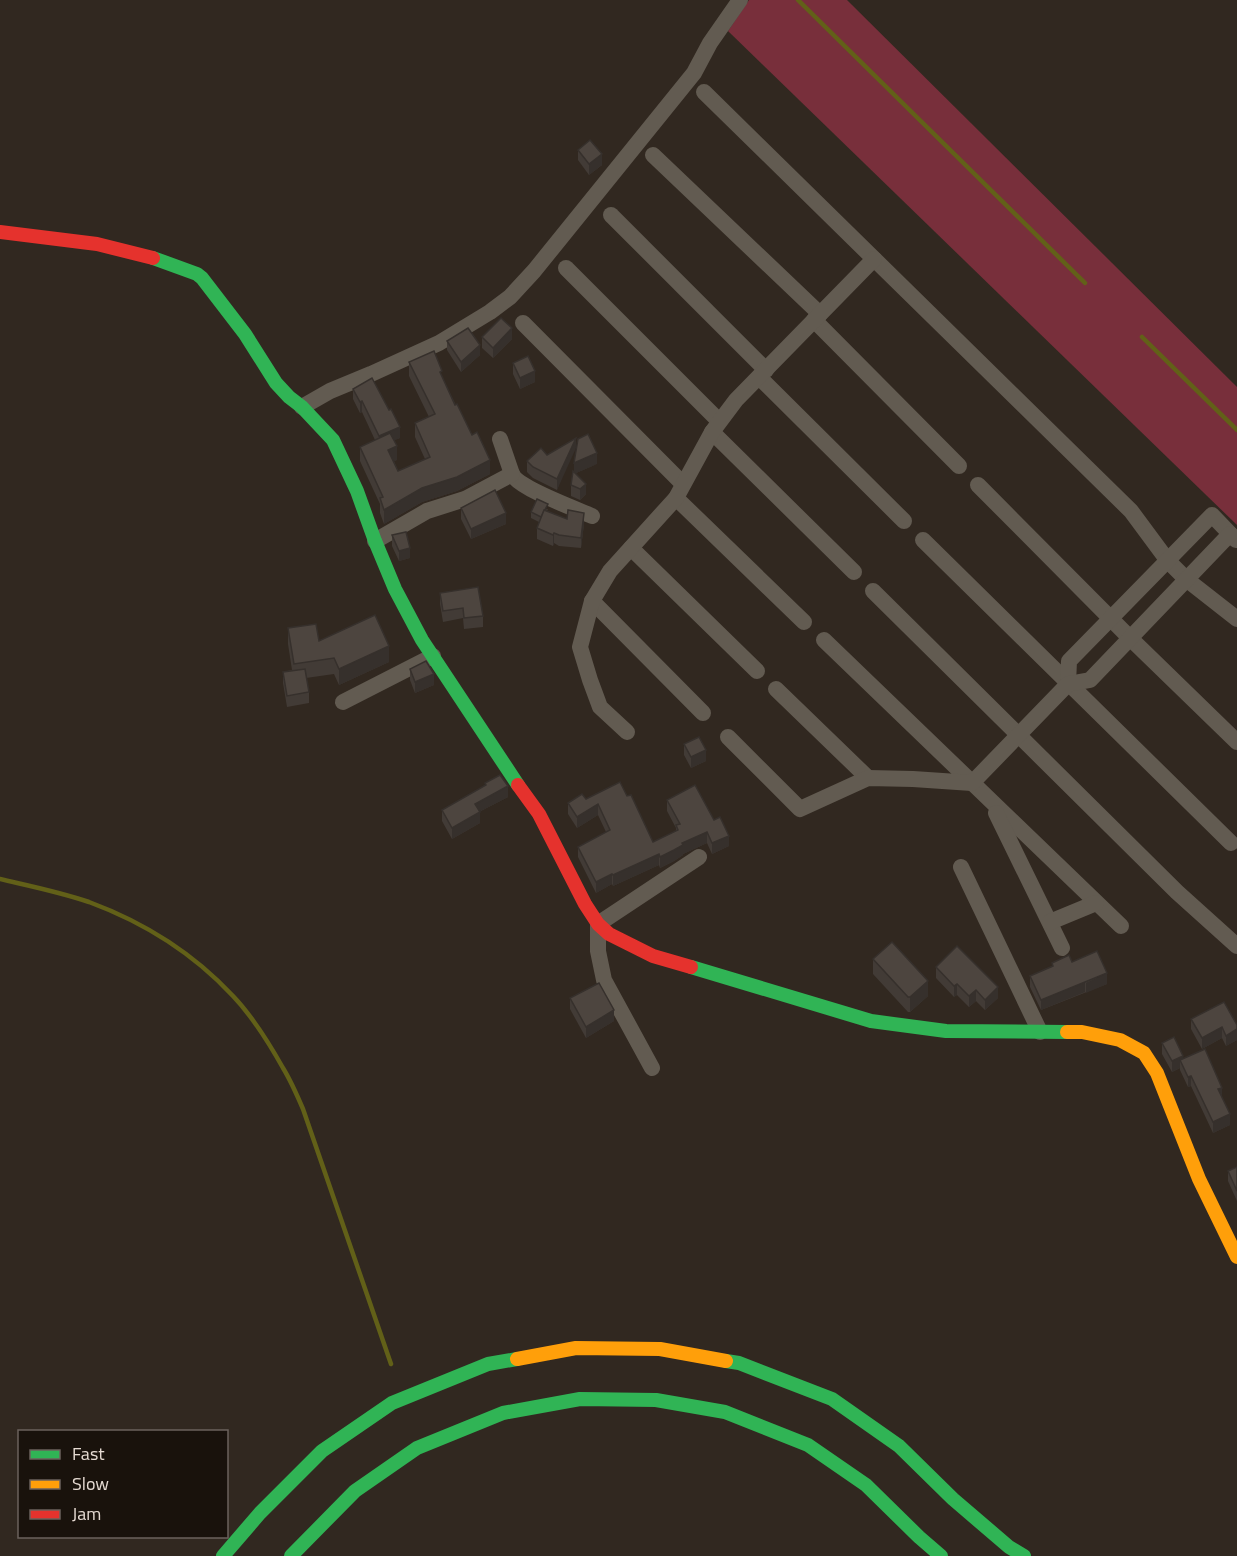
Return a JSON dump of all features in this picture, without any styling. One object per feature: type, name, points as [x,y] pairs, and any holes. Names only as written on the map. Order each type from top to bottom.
[{"type":"street","points":[[302,407],[330,391],[439,343],[510,297],[534,271],[694,73],[710,43],[740,0]]},
{"type":"street","points":[[704,92],[1131,511],[1168,561],[1186,579],[1237,619]]},
{"type":"street","points":[[653,155],[817,317],[959,466]]},
{"type":"street","points":[[611,215],[904,521]]},
{"type":"street","points":[[0,232],[97,244],[156,259],[202,278],[245,334],[276,383],[333,440],[357,491],[395,589],[422,640],[504,766],[539,814],[585,904],[598,924],[609,934],[653,956],[871,1020],[946,1030],[1082,1032],[1120,1040],[1144,1053],[1157,1073],[1200,1179],[1237,1257]]},
{"type":"street","points":[[627,732],[600,707],[580,647],[592,602],[609,571],[680,491],[716,426],[736,400],[874,259]]},
{"type":"street","points":[[566,268],[854,572]]},
{"type":"street","points":[[523,323],[804,622]]},
{"type":"street","points":[[500,439],[515,479],[592,516]]},
{"type":"street","points":[[375,541],[427,511],[465,499],[512,474]]},
{"type":"street","points":[[978,485],[1237,742]]},
{"type":"street","points":[[972,783],[1068,684],[1090,680],[1186,579],[1234,537],[1212,515],[1069,661],[1068,684]]},
{"type":"street","points":[[923,540],[1231,843]]},
{"type":"street","points":[[630,548],[757,671]]},
{"type":"street","points":[[873,591],[1178,892],[1237,946]]},
{"type":"street","points":[[592,602],[703,712]]},
{"type":"street","points":[[824,640],[1120,926]]},
{"type":"street","points":[[343,702],[433,656]]},
{"type":"street","points":[[776,689],[868,778]]},
{"type":"street","points":[[728,737],[800,809],[868,778],[972,783]]},
{"type":"street","points":[[991,801],[1062,948]]},
{"type":"street","points":[[598,924],[699,857]]},
{"type":"street","points":[[962,867],[1040,1032]]},
{"type":"street","points":[[1050,922],[1096,903]]},
{"type":"street","points":[[598,924],[598,951],[603,980],[652,1068]]},
{"type":"street","points":[[223,1556],[260,1513],[322,1451],[392,1403],[488,1364],[576,1348],[660,1349],[739,1363],[832,1399],[899,1446],[1006,1552],[1024,1556]]},
{"type":"street","points":[[291,1556],[355,1491],[417,1448],[503,1413],[591,1399],[656,1400],[725,1412],[808,1445],[866,1485],[918,1537],[941,1556]]},
{"type":"shaded area","points":[[749,0],[847,0],[1237,387],[1237,525],[728,31]]},
{"type":"building","points":[[590,140],[602,154],[589,164],[578,150]]},
{"type":"building","points":[[501,318],[512,328],[493,348],[482,337]]},
{"type":"building","points":[[468,328],[480,345],[461,362],[447,341]]},
{"type":"building","points":[[434,351],[442,371],[440,372],[455,405],[457,404],[472,435],[477,432],[490,460],[457,477],[422,488],[384,510],[380,498],[383,497],[360,447],[390,433],[397,446],[388,450],[398,471],[430,457],[415,423],[435,414],[409,362]]},
{"type":"building","points":[[528,356],[535,371],[520,378],[513,363]]},
{"type":"building","points":[[372,378],[400,427],[379,436],[362,401],[360,402],[353,389]]},
{"type":"building","points":[[588,434],[597,453],[574,463],[578,439]]},
{"type":"building","points":[[576,438],[557,479],[533,467],[527,461],[541,448],[547,455]]},
{"type":"building","points":[[573,471],[586,484],[580,489],[571,485]]},
{"type":"building","points":[[495,490],[506,513],[471,529],[461,508]]},
{"type":"building","points":[[537,499],[548,504],[541,517],[531,512]]},
{"type":"building","points":[[544,510],[567,519],[568,510],[584,513],[581,538],[554,533],[553,535],[537,528]]},
{"type":"building","points":[[406,532],[410,548],[399,551],[392,535]]},
{"type":"building","points":[[478,587],[483,616],[464,618],[463,608],[443,611],[440,593]]},
{"type":"building","points":[[375,615],[389,646],[339,669],[334,658],[294,664],[288,628],[316,624],[319,641]]},
{"type":"building","points":[[426,661],[434,674],[415,682],[410,669]]},
{"type":"building","points":[[305,669],[309,692],[287,696],[283,672]]},
{"type":"building","points":[[699,737],[706,750],[691,757],[684,744]]},
{"type":"building","points":[[500,775],[508,786],[475,804],[480,812],[452,828],[442,810]]},
{"type":"building","points":[[620,782],[627,796],[631,795],[653,842],[678,830],[676,825],[680,824],[667,800],[695,785],[714,820],[720,817],[729,836],[712,843],[707,832],[682,843],[683,845],[660,857],[659,854],[596,882],[578,847],[610,830],[598,804],[577,817],[568,803],[582,794],[586,799]]},
{"type":"building","points":[[892,942],[928,981],[910,997],[873,959]]},
{"type":"building","points":[[957,946],[998,987],[985,1000],[976,990],[969,996],[957,984],[954,986],[936,967]]},
{"type":"building","points":[[1097,951],[1107,973],[1041,1000],[1030,976],[1053,966],[1052,963],[1069,955],[1072,962]]},
{"type":"building","points":[[599,983],[614,1010],[586,1027],[570,998]]},
{"type":"building","points":[[1224,1002],[1237,1029],[1226,1036],[1222,1027],[1202,1038],[1191,1019]]},
{"type":"building","points":[[1174,1037],[1183,1056],[1172,1061],[1162,1043]]},
{"type":"building","points":[[1205,1049],[1222,1088],[1218,1089],[1230,1114],[1213,1122],[1191,1076],[1188,1077],[1180,1060]]},
{"type":"building","points":[[1237,1167],[1237,1191],[1228,1171]]},
{"type":"waterway","points":[[798,0],[1085,283]]},
{"type":"waterway","points":[[1142,337],[1237,430]]},
{"type":"waterway","points":[[0,879],[89,902],[148,929],[202,966],[247,1013],[278,1059],[303,1109],[391,1364]]},
{"type":"traffic: fast","points":[[153,258],[197,274],[202,278],[245,334],[276,383],[333,440],[357,491],[395,589],[422,640],[518,785]]},
{"type":"traffic: fast","points":[[691,967],[871,1021],[946,1031],[1067,1032]]},
{"type":"traffic: fast","points":[[223,1556],[260,1513],[322,1451],[392,1403],[488,1364],[517,1359]]},
{"type":"traffic: fast","points":[[726,1361],[739,1363],[832,1399],[899,1446],[953,1499],[1009,1547],[1024,1556]]},
{"type":"traffic: fast","points":[[291,1556],[355,1491],[417,1448],[503,1413],[580,1399],[656,1400],[725,1412],[808,1445],[866,1485],[941,1556]]},
{"type":"traffic: slow","points":[[1067,1032],[1082,1032],[1120,1040],[1144,1053],[1157,1073],[1199,1179],[1237,1257]]},
{"type":"traffic: slow","points":[[517,1359],[576,1348],[660,1349],[726,1361]]},
{"type":"traffic: jam","points":[[0,232],[97,244],[153,258]]},
{"type":"traffic: jam","points":[[518,785],[539,814],[585,904],[598,924],[609,934],[653,956],[691,967]]}]
